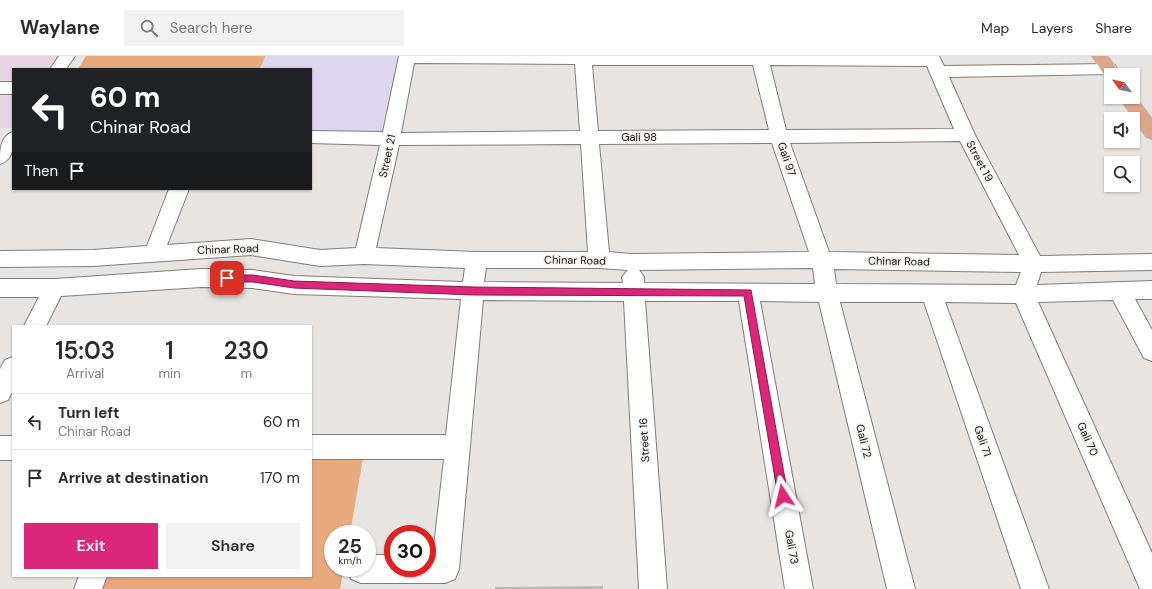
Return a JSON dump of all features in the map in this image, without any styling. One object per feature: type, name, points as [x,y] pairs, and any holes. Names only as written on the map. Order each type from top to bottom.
[{"type":"main road","points":[[1133,104],[1152,133]]},
{"type":"street","points":[[59,68],[67,56]]},
{"type":"street","points":[[407,57],[759,57],[1107,67]]},
{"type":"street","name":"Street 21","points":[[364,256],[391,138],[407,57]]},
{"type":"street","name":"Gali 97","points":[[759,57],[779,136],[822,260],[827,292]]},
{"type":"street","points":[[583,58],[588,137],[599,260]]},
{"type":"street","name":"Street 19","points":[[934,63],[966,135],[1034,264]]},
{"type":"street","points":[[0,88],[12,88]]},
{"type":"street","points":[[0,133],[12,133]]},
{"type":"street","name":"Gali 98","points":[[312,137],[391,138],[966,135]]},
{"type":"street","points":[[0,157],[12,139]]},
{"type":"street","points":[[154,253],[179,190]]},
{"type":"street","name":"Chinar Road","points":[[0,258],[93,258],[251,247],[320,258],[364,256],[476,260],[599,260],[631,262],[822,260],[1034,264],[1152,262]]},
{"type":"street","points":[[376,569],[445,569],[476,260]]},
{"type":"street","name":"Street 16","points":[[631,262],[635,291],[653,589]]},
{"type":"street","points":[[1023,294],[1034,264]]},
{"type":"street","points":[[0,288],[55,288],[209,278],[253,279],[294,285],[474,291],[1023,294],[1152,290]]},
{"type":"street","points":[[36,325],[55,288]]},
{"type":"street","points":[[1119,290],[1152,352]]},
{"type":"street","name":"Gali 72","points":[[827,292],[901,589]]},
{"type":"street","name":"Gali 73","points":[[748,293],[799,589]]},
{"type":"street","name":"Gali 71","points":[[931,293],[1035,589]]},
{"type":"street","name":"Gali 70","points":[[1023,294],[1152,584]]},
{"type":"street","points":[[0,392],[12,369]]},
{"type":"street","points":[[312,447],[457,447]]},
{"type":"street","points":[[0,448],[12,448]]},
{"type":"street","points":[[88,589],[93,577]]},
{"type":"shaded area","points":[[0,56],[61,56],[53,68],[12,68],[12,128],[0,128]]},
{"type":"shaded area","points":[[86,56],[265,56],[260,68],[79,68]]},
{"type":"shaded area","points":[[265,56],[412,56],[394,134],[312,132],[312,68],[260,68]]},
{"type":"shaded area","points":[[312,458],[363,458],[352,525],[324,525],[324,577],[342,577],[340,589],[101,589],[106,577],[312,577]]},
{"type":"building","points":[[603,586],[603,589],[495,589],[495,587]]},
{"type":"route","points":[[227,278],[253,279],[294,285],[474,291],[748,293],[783,496]]}]
